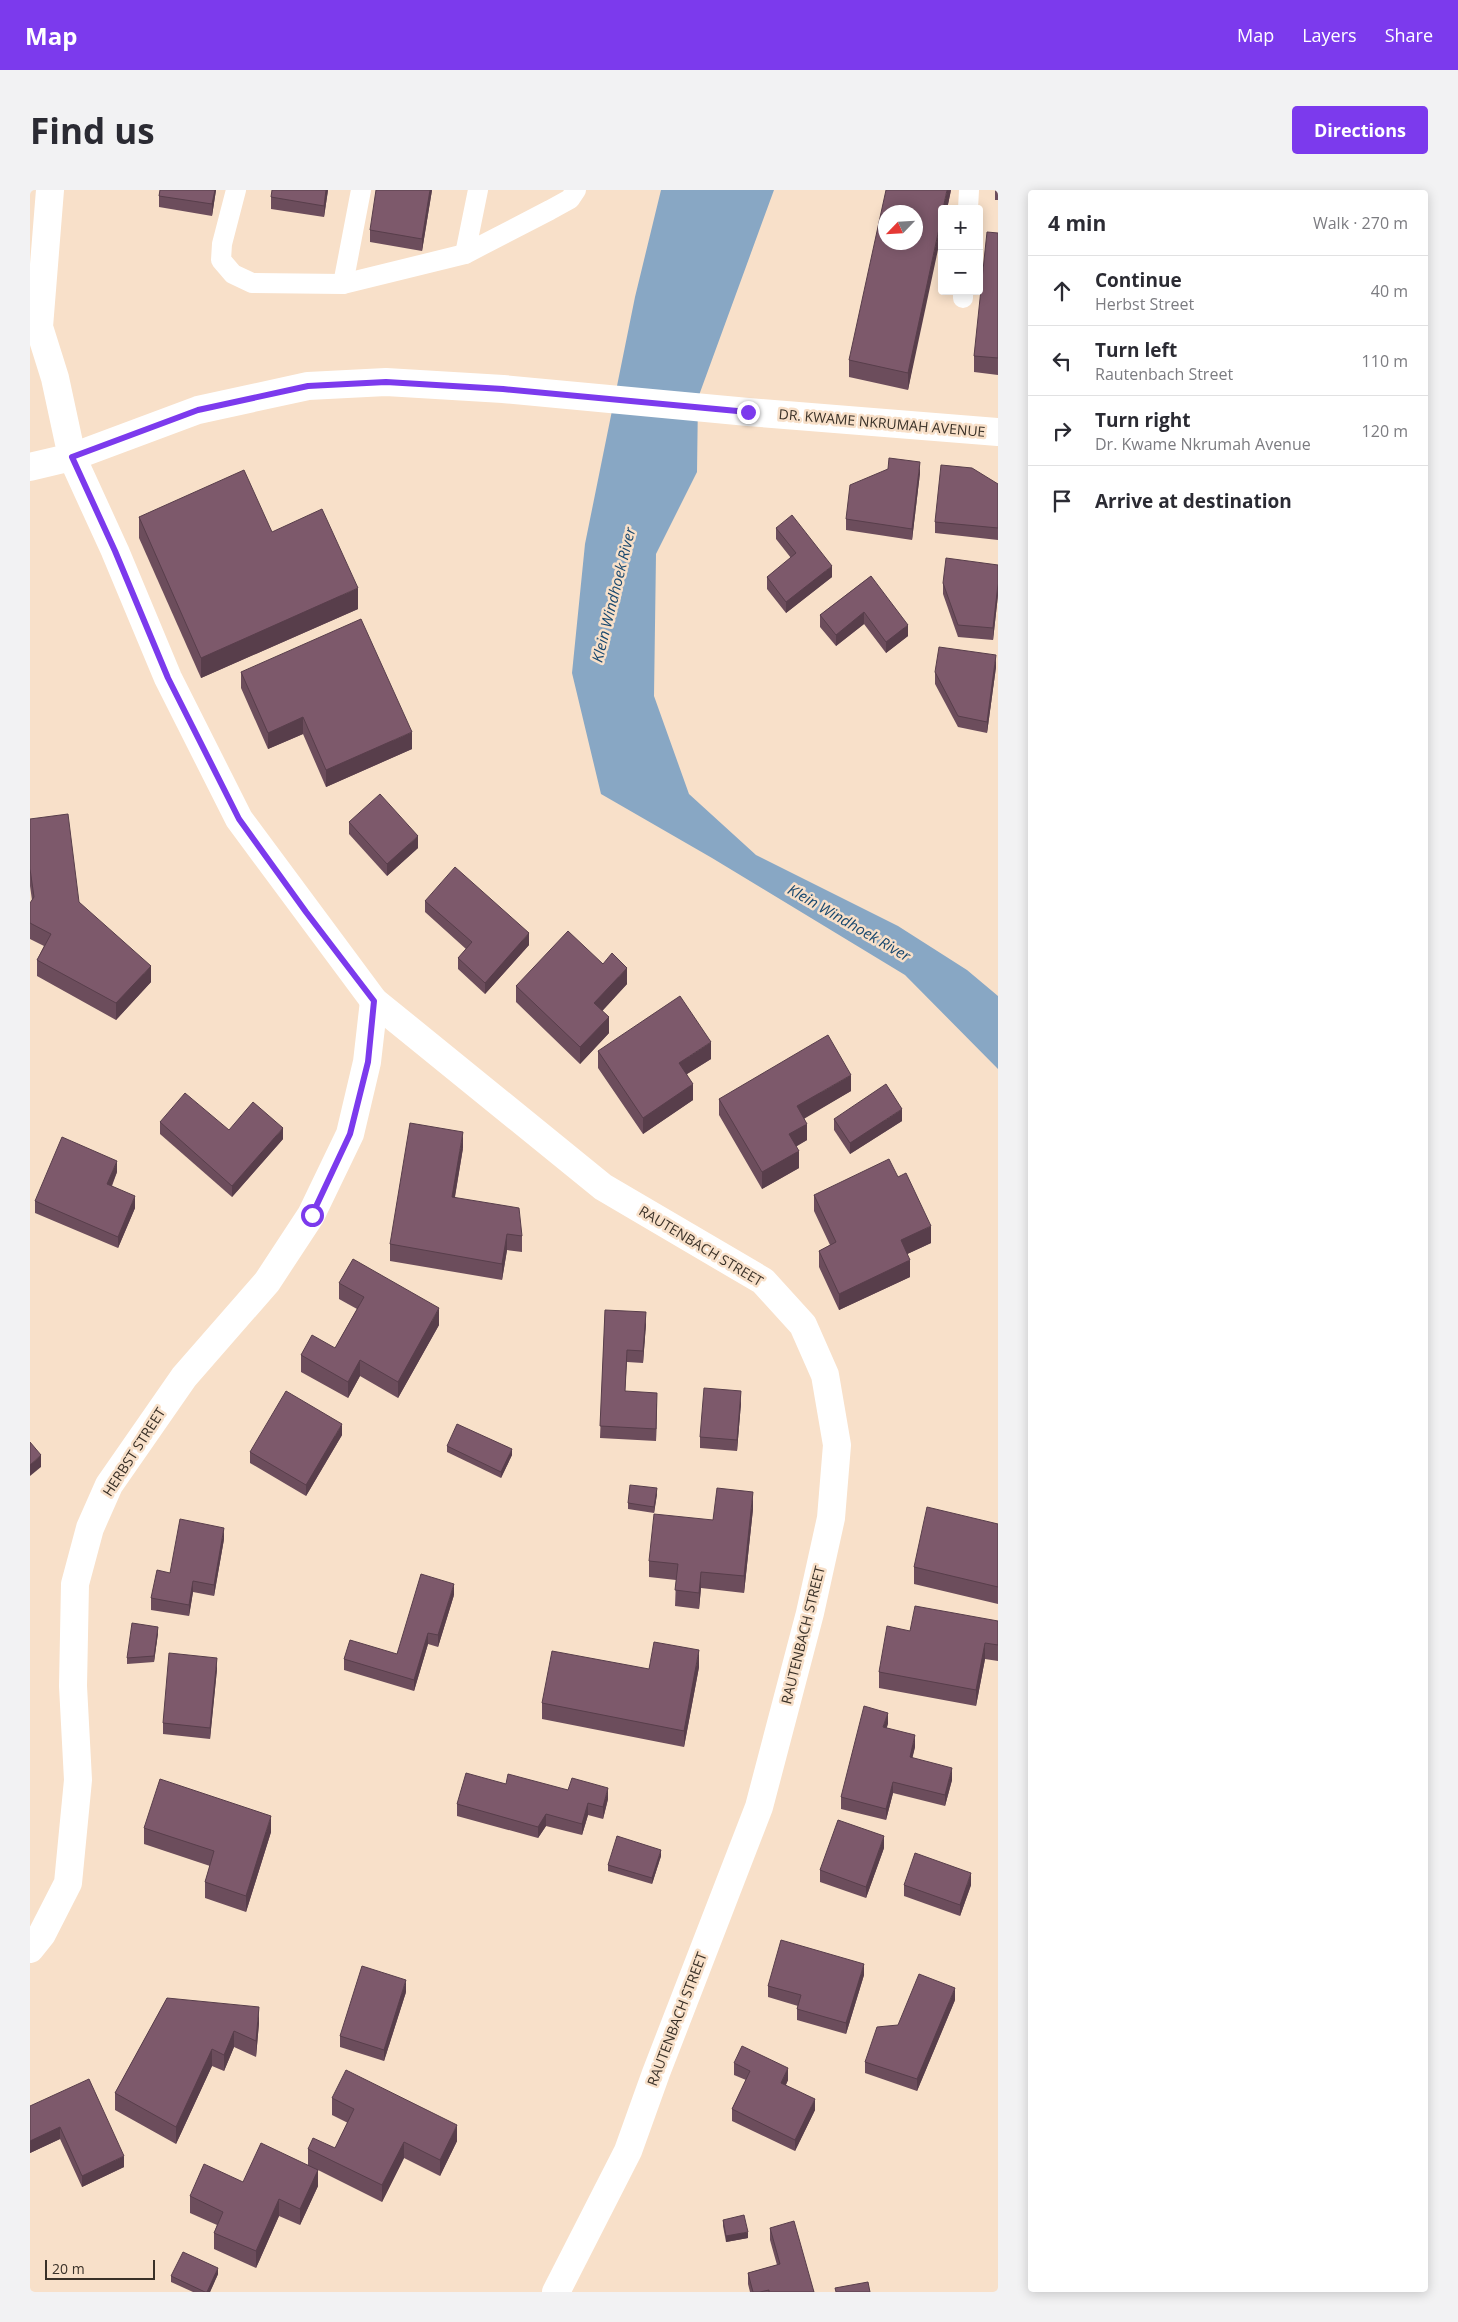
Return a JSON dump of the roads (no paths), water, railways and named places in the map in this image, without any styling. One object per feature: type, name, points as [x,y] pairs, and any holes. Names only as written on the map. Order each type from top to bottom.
[{"type":"street","name":"RAUTENBACH STREET","points":[[50,190],[39,327],[55,378],[72,457],[115,551],[168,678],[239,819],[306,912],[374,1001],[603,1187],[763,1281],[804,1325],[825,1375],[837,1445],[829,1528],[810,1613],[759,1807],[656,2073],[628,2151],[556,2292]]},
{"type":"street","name":"DR. KWAME NKRUMAH AVENUE","points":[[30,467],[72,457],[198,410],[308,386],[386,382],[503,389],[748,412],[998,432]]},
{"type":"street","name":"HERBST STREET","points":[[30,1949],[42,1934],[68,1883],[78,1780],[73,1686],[75,1584],[90,1528],[109,1485],[179,1384],[267,1282],[312,1215],[350,1134],[368,1062],[374,1001]]},
{"type":"lane","points":[[236,190],[222,244],[222,260],[233,274],[252,283],[343,284],[465,254],[570,199],[576,190]]},
{"type":"lane","points":[[343,284],[361,190]]},
{"type":"lane","points":[[465,254],[478,190]]},
{"type":"lane","points":[[968,205],[969,190]]},
{"type":"water","name":"Klein Windhoek River","points":[[661,190],[774,190],[698,398],[697,472],[656,554],[654,696],[689,794],[756,855],[898,926],[967,970],[998,996],[998,1069],[905,975],[712,858],[601,794],[572,673],[585,544],[635,297]]}]
